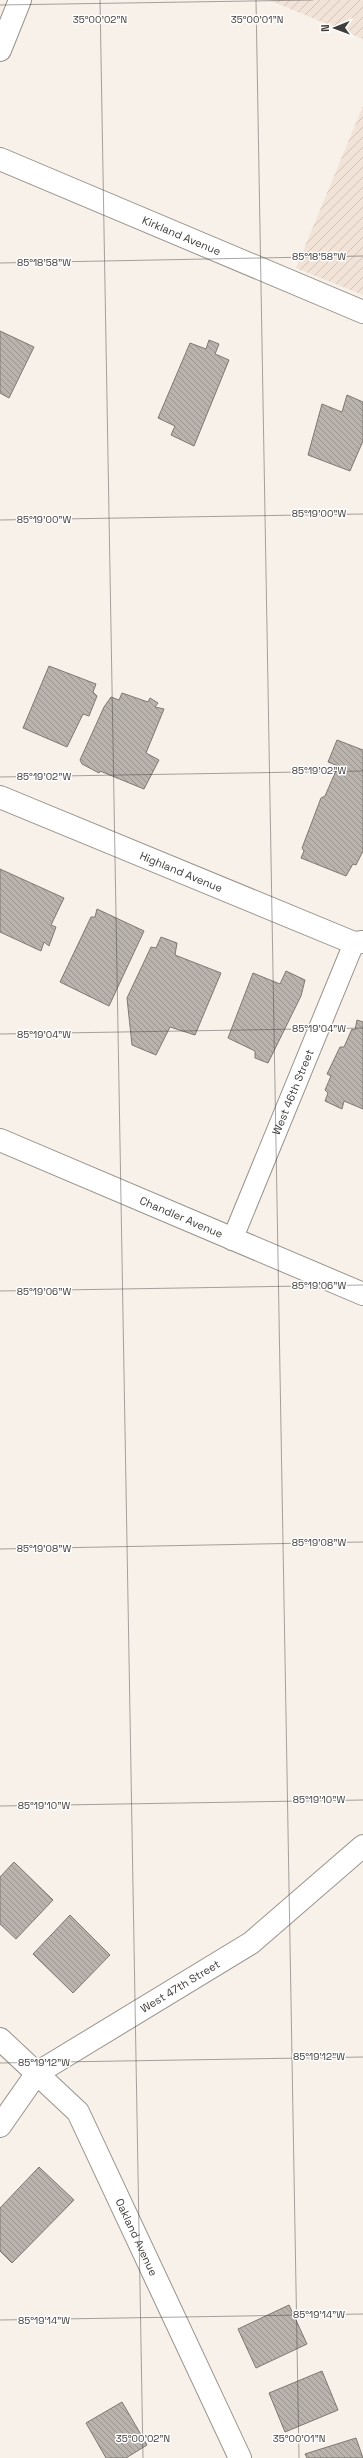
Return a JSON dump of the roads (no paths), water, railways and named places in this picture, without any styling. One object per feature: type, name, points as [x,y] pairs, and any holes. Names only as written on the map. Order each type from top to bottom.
[{"type":"street","points":[[0,50],[20,0]]},
{"type":"street","name":"Kirkland Avenue","points":[[0,159],[363,312]]},
{"type":"street","name":"Highland Avenue","points":[[0,797],[358,943]]},
{"type":"street","name":"Chandler Avenue","points":[[0,1140],[232,1240],[363,1294]]},
{"type":"street","name":"West 47th Street","points":[[0,2126],[36,2073],[251,1943],[363,1846]]},
{"type":"street","name":"Oakland Avenue","points":[[0,2039],[78,2112],[240,2458]]},
{"type":"lane","name":"West 46th Street","points":[[232,1240],[358,943]]}]
